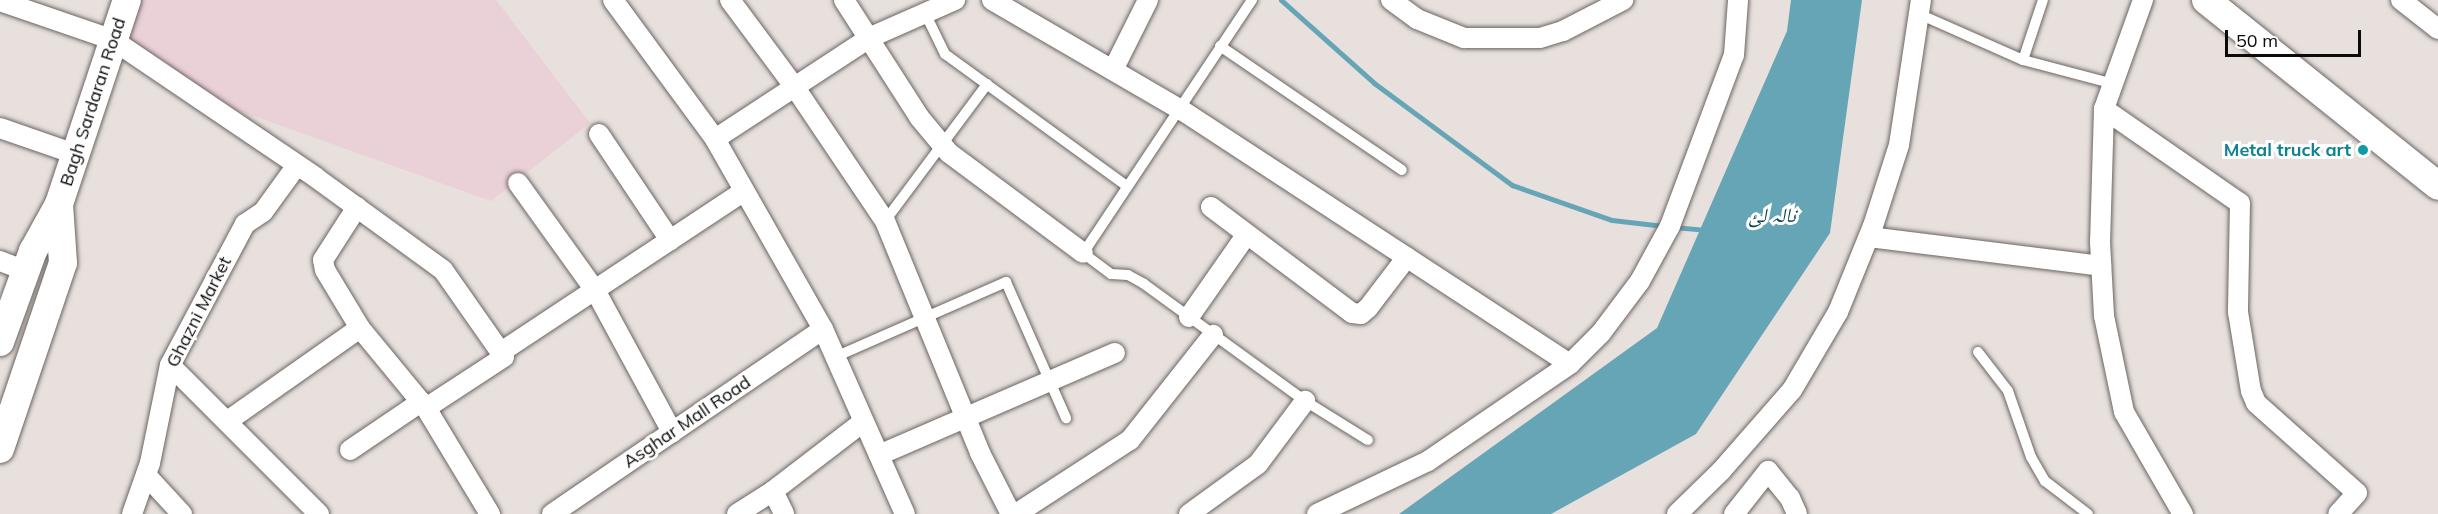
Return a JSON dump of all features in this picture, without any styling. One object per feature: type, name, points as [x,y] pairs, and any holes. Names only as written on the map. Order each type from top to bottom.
[{"type":"main road","name":"Bagh Sardaran Road","points":[[0,342],[13,266],[59,204],[127,0]]},
{"type":"main road","points":[[2206,0],[2438,186]]},
{"type":"main road","name":"Bagh Sardaran Road","points":[[0,449],[11,381],[63,263],[59,204]]},
{"type":"street","points":[[613,0],[714,139],[823,330],[905,514]]},
{"type":"street","points":[[730,0],[796,89],[885,221],[966,420],[1011,514]]},
{"type":"street","points":[[844,0],[871,37],[919,117],[942,145],[1083,253]]},
{"type":"street","points":[[714,139],[796,89],[871,37],[955,0]]},
{"type":"street","points":[[1113,70],[1148,0]]},
{"type":"street","points":[[1391,0],[1417,20],[1464,38],[1540,38],[1563,32],[1623,0]]},
{"type":"street","points":[[1317,514],[1428,461],[1570,364],[1601,333],[1640,281],[1670,226],[1734,55],[1738,0]]},
{"type":"street","points":[[2143,0],[2104,109],[2101,266],[2104,316],[2124,412],[2183,514]]},
{"type":"street","points":[[2401,0],[2438,29]]},
{"type":"street","points":[[0,1],[113,40],[297,165],[443,270],[501,352],[502,360],[350,450]]},
{"type":"street","points":[[1002,2],[1178,108],[1570,364]]},
{"type":"street","points":[[1677,514],[1721,471],[1792,390],[1838,312],[1869,237],[1899,145],[1920,7]]},
{"type":"street","points":[[2104,109],[2240,203],[2238,312],[2251,391],[2256,403],[2357,493],[2338,514]]},
{"type":"street","points":[[0,128],[75,154]]},
{"type":"street","points":[[599,134],[670,240]]},
{"type":"street","name":"Ghazni Market","points":[[132,514],[146,475],[170,365],[245,224],[263,212],[297,165]]},
{"type":"street","points":[[518,183],[595,290],[672,432]]},
{"type":"street","points":[[501,352],[744,191]]},
{"type":"street","points":[[357,207],[323,260],[329,279],[360,328],[423,405],[490,514]]},
{"type":"street","points":[[1211,207],[1352,313],[1361,314],[1368,308],[1407,256]]},
{"type":"street","points":[[1189,317],[1247,234]]},
{"type":"street","points":[[1869,237],[2101,266]]},
{"type":"street","points":[[229,420],[360,328]]},
{"type":"street","name":"Asghar Mall Road","points":[[552,514],[823,330]]},
{"type":"street","points":[[1016,514],[1130,440],[1213,334]]},
{"type":"street","points":[[879,455],[966,420],[1115,353]]},
{"type":"street","points":[[170,365],[229,420],[319,514]]},
{"type":"street","points":[[1189,514],[1257,464],[1305,401]]},
{"type":"street","points":[[737,514],[774,491],[863,422]]},
{"type":"street","points":[[1734,514],[1768,471],[1790,498],[1797,514]]},
{"type":"street","points":[[146,475],[182,514]]},
{"type":"street","points":[[774,491],[784,514]]},
{"type":"lane","points":[[1252,0],[1083,253],[1111,274],[1136,279],[1305,401],[1368,440]]},
{"type":"lane","points":[[2023,60],[2043,0]]},
{"type":"lane","points":[[1920,7],[2023,60],[2114,84]]},
{"type":"lane","points":[[925,13],[945,54],[1127,186]]},
{"type":"lane","points":[[1220,46],[1402,170]]},
{"type":"lane","points":[[885,221],[987,84]]},
{"type":"lane","points":[[835,357],[926,320],[1006,282],[1066,418]]},
{"type":"lane","points":[[1978,352],[2008,391],[2031,457],[2045,481],[2088,514]]},
{"type":"shaded area","points":[[127,0],[496,0],[590,123],[491,201],[237,110],[113,40]]},
{"type":"water","name":"نالہ لئ","points":[[1791,0],[1862,0],[1830,233],[1696,434],[1551,514],[1399,514],[1657,328],[1787,31]]},
{"type":"waterway","points":[[1281,0],[1374,83],[1512,185],[1612,220],[1664,226]]},
{"type":"waterway","points":[[1673,227],[1706,230]]},
{"type":"place","name":"Metal truck art","points":[[2363,150]]}]
